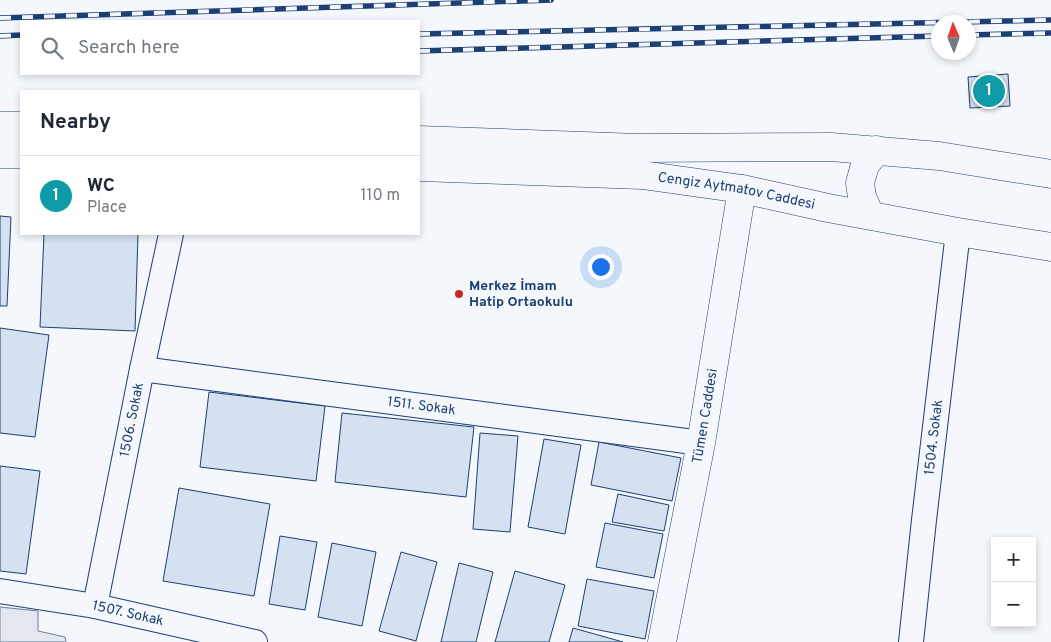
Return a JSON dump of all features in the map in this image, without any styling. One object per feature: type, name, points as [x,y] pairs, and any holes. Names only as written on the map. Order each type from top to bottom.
[{"type":"main road","points":[[0,126],[20,126]]},
{"type":"main road","points":[[420,140],[639,148],[831,147],[939,156],[1051,174]]},
{"type":"main road","points":[[870,215],[862,196],[860,183],[864,165],[877,150]]},
{"type":"main road","points":[[0,154],[20,154]]},
{"type":"main road","name":"Cengiz Aytmatov Caddesi","points":[[420,166],[642,175],[742,188],[800,202],[958,232],[1051,247]]},
{"type":"main road","name":"Tümen Caddesi","points":[[662,642],[701,443],[742,188]]},
{"type":"street","name":"1504. Sokak","points":[[911,642],[958,232]]},
{"type":"street","name":"1506. Sokak","points":[[95,606],[171,235]]},
{"type":"street","name":"1511. Sokak","points":[[142,369],[701,443]]},
{"type":"street","name":"1507. Sokak","points":[[0,591],[95,606],[255,642]]},
{"type":"shaded area","points":[[0,607],[38,611],[38,631],[65,637],[66,642],[0,642]]},
{"type":"building","points":[[1008,74],[1010,106],[970,108],[968,77]]},
{"type":"building","points":[[0,216],[11,217],[7,306],[0,306]]},
{"type":"building","points":[[44,235],[138,235],[135,331],[40,327]]},
{"type":"building","points":[[0,328],[49,335],[35,437],[0,433]]},
{"type":"building","points":[[209,392],[325,406],[316,481],[200,467]]},
{"type":"building","points":[[342,413],[474,427],[466,497],[335,482]]},
{"type":"building","points":[[480,433],[518,436],[510,532],[473,529]]},
{"type":"building","points":[[544,439],[581,445],[565,534],[528,527]]},
{"type":"building","points":[[599,442],[681,458],[672,501],[591,485]]},
{"type":"building","points":[[0,466],[40,471],[26,574],[0,571]]},
{"type":"building","points":[[179,488],[270,504],[254,596],[163,581]]},
{"type":"building","points":[[618,494],[669,505],[664,531],[612,522]]},
{"type":"building","points":[[605,523],[663,534],[654,578],[596,567]]},
{"type":"building","points":[[280,536],[317,542],[305,610],[269,604]]},
{"type":"building","points":[[332,543],[376,552],[362,626],[318,617]]},
{"type":"building","points":[[401,552],[437,562],[416,641],[379,631]]},
{"type":"building","points":[[459,563],[493,572],[476,642],[441,642]]},
{"type":"building","points":[[515,571],[565,585],[549,642],[495,642]]},
{"type":"building","points":[[587,579],[654,591],[645,639],[578,626]]},
{"type":"building","points":[[573,628],[623,642],[569,642]]},
{"type":"railway","points":[[0,18],[551,0]]},
{"type":"railway","points":[[420,34],[1051,20]]},
{"type":"railway","points":[[976,35],[1051,33]]},
{"type":"railway","points":[[0,36],[20,35]]},
{"type":"railway","points":[[420,51],[931,36]]},
{"type":"place","name":"WC","points":[[989,91]]},
{"type":"place","name":"Merkez İmam Hatip Ortaokulu","points":[[459,294]]}]
